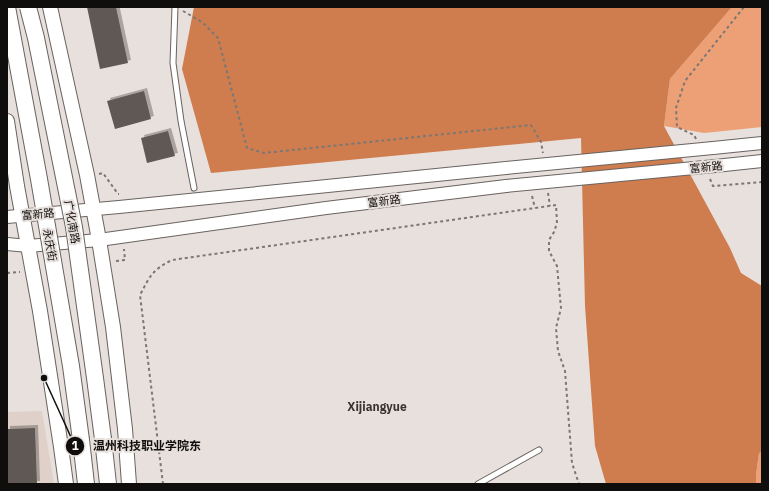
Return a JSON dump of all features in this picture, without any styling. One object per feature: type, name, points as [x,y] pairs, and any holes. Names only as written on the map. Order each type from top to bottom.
[{"type":"main road","name":"永庆街","points":[[7,7],[71,366],[86,484]]},
{"type":"main road","name":"广化南路","points":[[28,7],[36,38],[74,227],[108,484]]},
{"type":"main road","points":[[50,7],[87,175],[99,240],[113,327],[125,429],[129,484]]},
{"type":"main road","points":[[7,121],[22,216],[42,326],[66,484]]},
{"type":"street","name":"富新路","points":[[7,217],[762,143]]},
{"type":"street","name":"富新路","points":[[7,244],[28,246],[99,240],[326,208],[506,186],[712,170],[762,161]]},
{"type":"lane","points":[[174,7],[173,63],[181,121],[194,188]]},
{"type":"lane","points":[[478,484],[539,450]]},
{"type":"path","points":[[697,142],[694,135],[677,126],[676,108],[685,81],[744,7]]},
{"type":"path","points":[[182,10],[202,22],[218,38],[247,148],[264,153],[531,125],[541,142],[544,158]]},
{"type":"path","points":[[712,170],[713,186],[762,182]]},
{"type":"path","points":[[87,175],[103,173],[118,194],[126,194]]},
{"type":"path","points":[[548,190],[550,206]]},
{"type":"path","points":[[532,196],[535,208]]},
{"type":"path","points":[[163,484],[140,295],[150,276],[161,266],[172,260],[556,205],[557,223],[549,240],[549,251],[557,266],[561,308],[556,328],[558,351],[565,371],[572,463],[579,484]]},
{"type":"shaded area","points":[[194,7],[732,7],[670,79],[664,126],[730,248],[741,273],[762,286],[762,452],[759,453],[756,484],[606,484],[595,446],[585,306],[581,138],[211,173],[182,69]]},
{"type":"shaded area","points":[[732,7],[762,7],[762,127],[704,133],[664,126],[670,79]]},
{"type":"shaded area","points":[[42,411],[54,484],[7,484],[7,412]]},
{"type":"shaded area","points":[[762,452],[762,484],[756,484],[759,453]]},
{"type":"building","points":[[87,7],[116,7],[128,63],[100,69]]},
{"type":"building","points":[[144,91],[151,119],[115,129],[107,101]]},
{"type":"building","points":[[168,131],[175,156],[147,163],[141,138]]},
{"type":"building","points":[[35,428],[37,484],[7,484],[7,429]]},
{"type":"place","name":"温州科技职业学院东","points":[[44,378]]},
{"type":"district","name":"Xijiangyue","points":[[377,406]]}]
